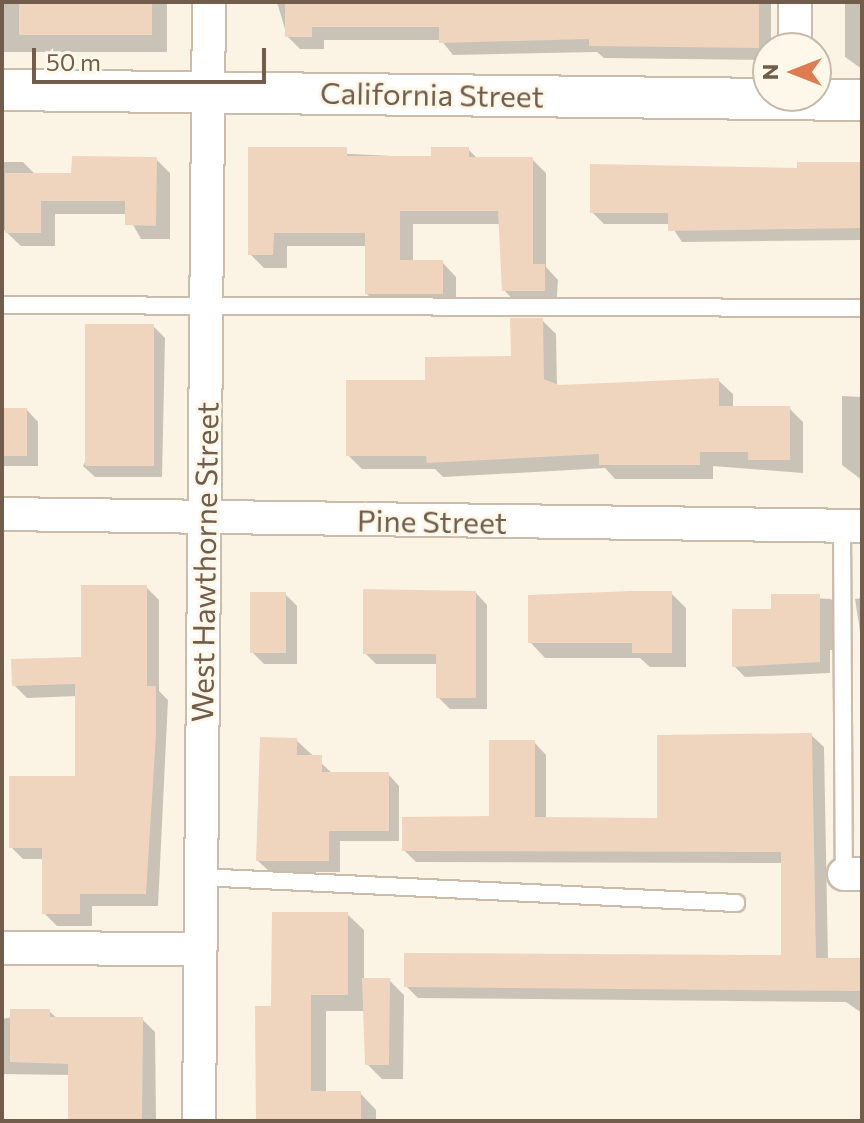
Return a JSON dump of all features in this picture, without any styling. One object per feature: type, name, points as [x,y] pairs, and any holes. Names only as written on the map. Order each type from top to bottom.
[{"type":"street","name":"West Hawthorne Street","points":[[199,1121],[209,2]]},
{"type":"street","points":[[795,2],[795,32]]},
{"type":"street","name":"California Street","points":[[2,90],[752,97]]},
{"type":"street","name":"California Street","points":[[832,99],[862,100]]},
{"type":"street","name":"Pine Street","points":[[2,514],[852,526]]},
{"type":"street","points":[[2,948],[200,949]]},
{"type":"lane","points":[[2,305],[862,308]]},
{"type":"lane","points":[[852,526],[853,874]]},
{"type":"lane","points":[[200,877],[736,903]]},
{"type":"building","points":[[19,2],[152,2],[152,35],[19,35]]},
{"type":"building","points":[[285,2],[759,2],[759,32],[752,32],[752,48],[589,46],[589,39],[439,43],[439,27],[312,27],[312,37],[285,37]]},
{"type":"building","points":[[248,147],[347,147],[347,156],[431,156],[431,147],[469,147],[469,157],[533,157],[533,264],[545,264],[545,291],[502,291],[498,211],[400,211],[400,260],[443,260],[443,294],[365,294],[365,233],[274,233],[273,255],[248,255]]},
{"type":"building","points":[[72,156],[157,157],[156,226],[125,225],[125,201],[41,201],[41,233],[5,233],[5,173],[71,173]]},
{"type":"building","points":[[797,162],[862,162],[862,228],[668,231],[668,213],[590,213],[590,164],[797,168]]},
{"type":"building","points":[[510,318],[543,318],[544,379],[559,385],[719,378],[719,406],[790,406],[790,460],[748,460],[748,452],[700,452],[700,465],[599,465],[599,454],[427,463],[426,456],[346,456],[346,380],[425,380],[425,357],[511,356]]},
{"type":"building","points":[[85,324],[154,324],[154,466],[85,466]]},
{"type":"building","points":[[2,408],[27,408],[27,456],[2,456]]},
{"type":"building","points":[[81,585],[147,585],[147,686],[156,686],[156,734],[146,894],[80,894],[80,914],[42,914],[42,848],[9,848],[9,776],[75,776],[75,684],[12,686],[11,659],[81,657]]},
{"type":"building","points":[[363,589],[476,591],[476,698],[436,698],[436,654],[363,654]]},
{"type":"building","points":[[672,591],[672,653],[632,653],[632,643],[528,643],[528,595]]},
{"type":"building","points":[[250,592],[286,592],[286,653],[250,653]]},
{"type":"building","points":[[771,594],[820,594],[820,662],[732,667],[732,609],[771,609]]},
{"type":"building","points":[[812,733],[816,958],[862,958],[862,991],[404,987],[404,953],[781,955],[781,852],[402,851],[402,817],[489,816],[489,740],[535,740],[535,817],[657,818],[657,735]]},
{"type":"building","points":[[260,737],[297,738],[297,755],[322,755],[322,772],[389,772],[389,831],[329,831],[329,861],[256,861]]},
{"type":"building","points":[[272,912],[348,912],[348,995],[311,995],[311,1091],[361,1091],[361,1121],[256,1121],[255,1006],[271,1006]]},
{"type":"building","points":[[362,978],[390,978],[389,1065],[365,1065]]},
{"type":"building","points":[[10,1009],[50,1009],[50,1017],[143,1017],[142,1121],[68,1121],[68,1064],[10,1062]]}]
